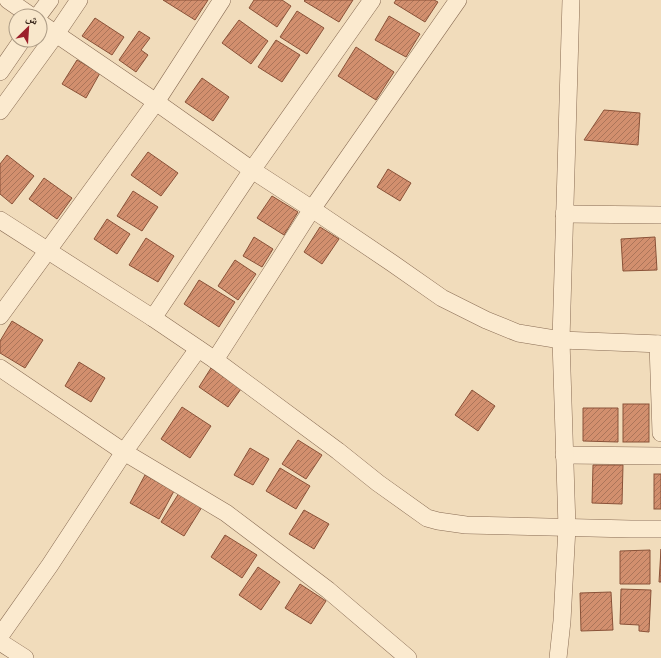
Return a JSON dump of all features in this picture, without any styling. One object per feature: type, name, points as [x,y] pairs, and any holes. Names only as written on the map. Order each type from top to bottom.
[{"type":"street","points":[[8,0],[19,8]]},
{"type":"street","points":[[0,111],[79,0]]},
{"type":"street","points":[[0,316],[156,102],[222,0]]},
{"type":"street","points":[[153,318],[252,170],[372,0]]},
{"type":"street","points":[[215,360],[312,209],[458,0]]},
{"type":"street","points":[[558,658],[562,621],[567,527],[561,340],[571,0]]},
{"type":"street","points":[[48,28],[252,170],[442,298],[486,320],[518,333],[561,340],[660,344],[661,433]]},
{"type":"street","points":[[0,72],[16,48]]},
{"type":"street","points":[[564,214],[661,215]]},
{"type":"street","points":[[0,220],[153,318],[215,360],[338,451],[378,483],[427,518],[466,525],[631,529],[661,528]]},
{"type":"street","points":[[0,636],[50,565],[124,452],[198,349]]},
{"type":"street","points":[[0,368],[124,452],[226,512],[328,590],[408,658]]},
{"type":"street","points":[[564,455],[661,456]]},
{"type":"street","points":[[0,642],[25,658]]},
{"type":"building","points":[[163,0],[208,0],[195,20]]},
{"type":"building","points":[[254,0],[282,0],[291,6],[277,27],[249,8]]},
{"type":"building","points":[[353,0],[339,22],[304,1]]},
{"type":"building","points":[[396,0],[434,0],[438,2],[425,22],[394,3]]},
{"type":"building","points":[[297,11],[324,28],[307,54],[280,37]]},
{"type":"building","points":[[389,16],[420,34],[406,57],[375,40]]},
{"type":"building","points":[[95,18],[124,37],[112,55],[82,36]]},
{"type":"building","points":[[239,20],[268,41],[251,64],[222,43]]},
{"type":"building","points":[[139,31],[150,38],[141,50],[148,55],[136,72],[119,60]]},
{"type":"building","points":[[276,40],[300,55],[282,82],[258,67]]},
{"type":"building","points":[[356,47],[394,72],[376,100],[338,76]]},
{"type":"building","points":[[77,60],[100,73],[86,98],[62,84]]},
{"type":"building","points":[[202,78],[229,97],[213,121],[185,102]]},
{"type":"building","points":[[604,110],[640,113],[638,145],[584,140]]},
{"type":"building","points":[[148,152],[178,173],[161,196],[131,175]]},
{"type":"building","points":[[7,155],[34,176],[12,204],[0,194],[0,164]]},
{"type":"building","points":[[388,169],[411,183],[400,201],[377,187]]},
{"type":"building","points":[[44,178],[72,198],[57,219],[29,199]]},
{"type":"building","points":[[133,191],[158,207],[142,231],[117,216]]},
{"type":"building","points":[[272,196],[298,212],[284,235],[257,218]]},
{"type":"building","points":[[107,219],[130,234],[117,254],[94,239]]},
{"type":"building","points":[[320,227],[339,239],[322,264],[304,252]]},
{"type":"building","points":[[254,237],[273,249],[262,267],[243,256]]},
{"type":"building","points":[[655,237],[657,270],[623,271],[621,239]]},
{"type":"building","points":[[146,238],[174,256],[158,282],[129,265]]},
{"type":"building","points":[[235,260],[256,274],[238,300],[218,286]]},
{"type":"building","points":[[199,280],[235,302],[219,327],[184,304]]},
{"type":"building","points":[[12,321],[43,340],[25,368],[0,353],[0,341]]},
{"type":"building","points":[[79,362],[105,378],[91,402],[65,386]]},
{"type":"building","points":[[211,368],[241,389],[228,407],[199,387]]},
{"type":"building","points":[[472,390],[495,406],[478,431],[455,415]]},
{"type":"building","points":[[623,404],[649,404],[649,442],[623,442]]},
{"type":"building","points":[[182,407],[211,426],[190,458],[161,439]]},
{"type":"building","points":[[583,408],[618,408],[618,442],[583,441]]},
{"type":"building","points":[[298,440],[322,455],[306,479],[282,464]]},
{"type":"building","points":[[250,448],[269,459],[253,485],[234,475]]},
{"type":"building","points":[[593,465],[623,465],[622,504],[592,503]]},
{"type":"building","points":[[280,468],[310,486],[296,509],[266,491]]},
{"type":"building","points":[[654,474],[661,474],[661,509],[654,509]]},
{"type":"building","points":[[145,475],[174,491],[159,519],[130,503]]},
{"type":"building","points":[[179,493],[202,507],[184,536],[161,522]]},
{"type":"building","points":[[304,510],[329,524],[314,549],[289,534]]},
{"type":"building","points":[[225,535],[257,555],[242,578],[211,557]]},
{"type":"building","points":[[661,549],[661,582],[659,582]]},
{"type":"building","points":[[650,550],[650,584],[620,584],[620,551]]},
{"type":"building","points":[[258,567],[280,582],[261,610],[239,595]]},
{"type":"building","points":[[300,584],[326,601],[311,624],[285,608]]},
{"type":"building","points":[[621,589],[651,590],[649,632],[639,631],[639,625],[620,624]]},
{"type":"building","points":[[611,592],[613,630],[581,631],[580,593]]}]
